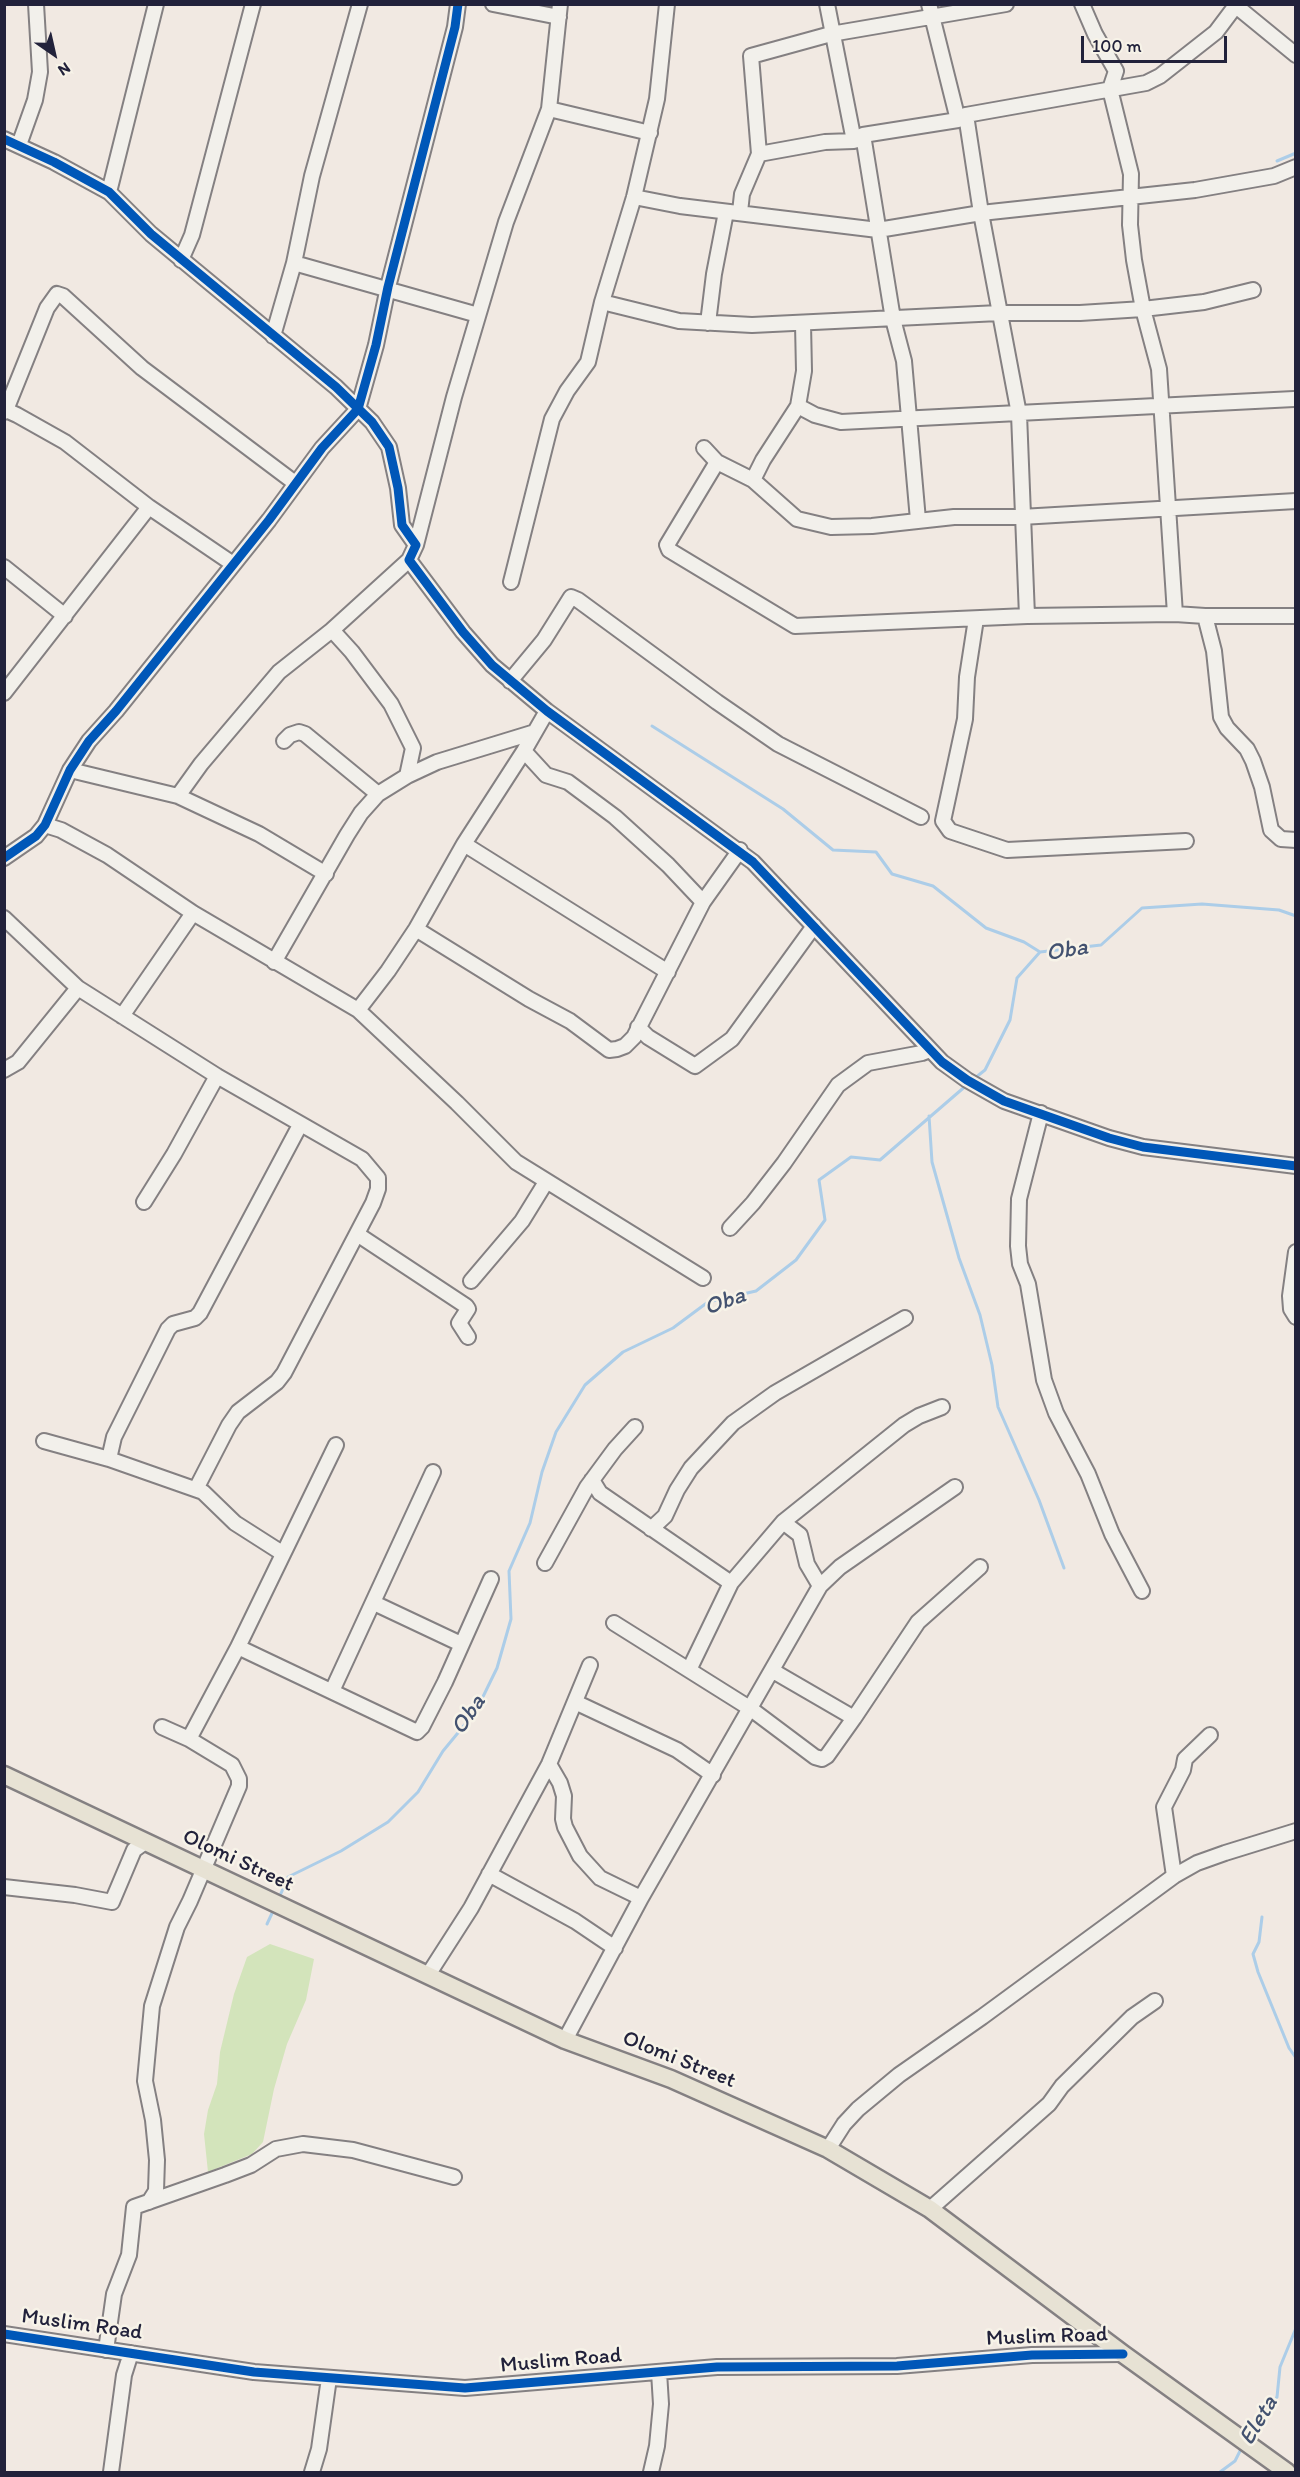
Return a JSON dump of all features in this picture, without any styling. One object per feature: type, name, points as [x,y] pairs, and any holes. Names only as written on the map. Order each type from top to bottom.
[{"type":"main road","name":"Olomi Street","points":[[4,1775],[565,2040],[671,2079],[828,2149],[930,2209],[1123,2354],[1287,2472]]},
{"type":"street","points":[[36,4],[40,72],[35,100],[12,142],[109,192],[181,260],[336,387],[372,422],[389,447],[398,488],[402,525],[416,545]]},
{"type":"street","points":[[109,192],[156,4]]},
{"type":"street","points":[[181,260],[195,224],[253,4]]},
{"type":"street","points":[[273,336],[294,262],[312,176],[360,4]]},
{"type":"street","points":[[4,858],[36,836],[45,825],[70,770],[89,741],[116,711],[295,483],[358,409],[455,27],[458,4]]},
{"type":"street","points":[[178,796],[201,764],[279,672],[332,630],[409,560],[416,545],[438,453],[506,222],[549,110],[559,11],[493,4]]},
{"type":"street","points":[[511,582],[552,419],[567,391],[588,362],[602,302],[634,197],[657,99],[667,4]]},
{"type":"street","points":[[827,4],[831,34],[859,138],[893,319],[904,361],[918,520]]},
{"type":"street","points":[[708,323],[714,274],[733,212],[759,154],[751,56],[929,11],[1006,4]]},
{"type":"street","points":[[1082,4],[1095,34],[1116,71],[1110,89],[1131,174],[1130,225],[1143,309],[1160,369],[1175,614]]},
{"type":"street","points":[[759,154],[859,138],[1155,80],[1216,32],[1237,5],[1296,55]]},
{"type":"street","points":[[929,11],[962,118],[1019,414],[1021,518],[1027,616]]},
{"type":"street","points":[[549,110],[650,133]]},
{"type":"street","points":[[634,197],[878,230],[981,213],[1195,190],[1274,176],[1296,167]]},
{"type":"street","points":[[294,262],[388,287],[478,315]]},
{"type":"street","points":[[602,302],[679,321],[752,325],[999,313],[1080,313],[1143,309],[1204,302],[1253,290]]},
{"type":"street","points":[[233,564],[149,507],[66,442],[5,411],[47,308],[57,294],[63,296],[142,368],[295,483]]},
{"type":"street","points":[[753,480],[763,459],[798,406],[804,370],[802,324]]},
{"type":"street","points":[[798,406],[841,422],[1294,399]]},
{"type":"street","points":[[704,448],[717,462],[753,480],[797,519],[831,527],[918,520],[1021,518],[1296,501]]},
{"type":"street","points":[[717,462],[667,545],[669,550],[778,618],[795,626],[1027,616],[1296,615]]},
{"type":"street","points":[[5,692],[149,507]]},
{"type":"street","points":[[409,560],[463,632],[510,681],[547,711],[740,850],[930,1050],[954,1071],[1005,1101],[1128,1143],[1296,1166]]},
{"type":"street","points":[[4,567],[65,616]]},
{"type":"street","points":[[510,681],[544,640],[571,597],[778,744],[921,818]]},
{"type":"street","points":[[1205,616],[1214,651],[1221,717],[1227,728],[1247,749],[1253,761],[1262,788],[1271,830],[1281,838],[1296,840]]},
{"type":"street","points":[[975,619],[965,719],[943,821],[950,831],[1006,850],[1186,841]]},
{"type":"street","points":[[332,630],[352,652],[391,704],[413,748],[437,762]]},
{"type":"street","points":[[358,1010],[388,972],[416,929],[464,844],[547,711]]},
{"type":"street","points":[[284,741],[290,735],[298,732],[305,734],[378,794]]},
{"type":"street","points":[[274,962],[361,813],[378,794],[407,776],[437,762],[535,732]]},
{"type":"street","points":[[407,776],[413,748]]},
{"type":"street","points":[[524,751],[546,775],[562,778],[615,817],[668,865],[703,902]]},
{"type":"street","points":[[70,770],[178,796],[259,834],[326,874]]},
{"type":"street","points":[[45,825],[61,830],[107,855],[194,913],[358,1010],[449,1095],[516,1162],[703,1278]]},
{"type":"street","points":[[464,844],[668,972]]},
{"type":"street","points":[[416,929],[529,999],[570,1021],[609,1050],[625,1047],[634,1037],[703,902],[740,850]]},
{"type":"street","points":[[122,1016],[194,913]]},
{"type":"street","points":[[4,918],[78,988],[217,1076],[362,1159],[378,1178],[378,1189],[373,1203],[299,1340],[284,1373],[277,1382],[238,1412],[196,1489]]},
{"type":"street","points":[[638,1027],[648,1037],[695,1066],[732,1039],[814,926]]},
{"type":"street","points":[[4,1070],[18,1062],[78,988]]},
{"type":"street","points":[[730,1228],[784,1163],[838,1085],[868,1063],[930,1050]]},
{"type":"street","points":[[144,1202],[217,1076]]},
{"type":"street","points":[[1041,1113],[1019,1199],[1018,1246],[1020,1264],[1028,1284],[1044,1380],[1056,1413],[1088,1474],[1112,1534],[1142,1591]]},
{"type":"street","points":[[108,1459],[114,1437],[168,1329],[173,1324],[195,1318],[200,1313],[300,1125]]},
{"type":"street","points":[[471,1281],[522,1221],[546,1182]]},
{"type":"street","points":[[357,1234],[466,1306],[468,1309],[459,1323],[468,1337]]},
{"type":"street","points":[[1296,1252],[1290,1296],[1291,1309],[1296,1317]]},
{"type":"street","points":[[651,1529],[665,1516],[677,1490],[691,1468],[733,1423],[775,1394],[905,1318]]},
{"type":"street","points":[[689,1670],[722,1597],[731,1583],[783,1522],[904,1425],[942,1407]]},
{"type":"street","points":[[545,1563],[592,1480],[635,1427]]},
{"type":"street","points":[[44,1440],[108,1459],[203,1492],[235,1523],[282,1553]]},
{"type":"street","points":[[189,1739],[238,1647],[336,1445]]},
{"type":"street","points":[[332,1690],[433,1472]]},
{"type":"street","points":[[592,1480],[600,1493],[731,1583]]},
{"type":"street","points":[[565,2040],[641,1898],[820,1586],[840,1567],[956,1488]]},
{"type":"street","points":[[783,1522],[800,1535],[807,1564],[820,1586]]},
{"type":"street","points":[[614,1623],[751,1709],[815,1757],[822,1759],[827,1756],[854,1718],[918,1622],[980,1568]]},
{"type":"street","points":[[238,1647],[417,1732],[422,1727],[445,1682],[490,1579]]},
{"type":"street","points":[[374,1603],[461,1644]]},
{"type":"street","points":[[428,1975],[453,1938],[549,1764],[590,1665]]},
{"type":"street","points":[[773,1671],[854,1718]]},
{"type":"street","points":[[574,1702],[677,1750],[713,1775]]},
{"type":"street","points":[[149,2202],[156,2191],[157,2171],[153,2120],[145,2081],[152,2006],[177,1927],[239,1786],[239,1779],[232,1765],[189,1739],[162,1727]]},
{"type":"street","points":[[1174,1876],[1164,1807],[1183,1770],[1185,1759],[1210,1735]]},
{"type":"street","points":[[549,1764],[560,1783],[564,1796],[565,1827],[580,1856],[600,1878],[641,1898]]},
{"type":"street","points":[[828,2149],[844,2124],[858,2109],[899,2075],[1174,1876],[1197,1863],[1296,1831]]},
{"type":"street","points":[[4,1887],[75,1895],[112,1902],[134,1850],[145,1842]]},
{"type":"street","points":[[489,1874],[574,1921],[615,1948]]},
{"type":"street","points":[[930,2209],[1049,2104],[1062,2086],[1132,2018],[1155,2001]]},
{"type":"street","points":[[106,2350],[114,2294],[129,2255],[134,2207],[251,2165],[276,2149],[303,2144],[353,2150],[454,2177]]},
{"type":"street","name":"Muslim Road","points":[[8,2337],[254,2372],[465,2388],[717,2367],[897,2366],[1032,2355],[1123,2354]]},
{"type":"street","points":[[111,2472],[124,2375],[131,2353]]},
{"type":"street","points":[[651,2472],[657,2446],[661,2404],[659,2372]]},
{"type":"street","points":[[312,2472],[319,2449],[329,2378]]},
{"type":"green space","points":[[270,1944],[314,1959],[306,2000],[287,2044],[274,2089],[263,2142],[252,2154],[208,2172],[204,2134],[208,2110],[217,2084],[220,2052],[234,1994],[247,1957]]},
{"type":"waterway","points":[[1277,161],[1296,153]]},
{"type":"waterway","points":[[652,726],[783,809],[833,850],[876,852],[892,874],[933,886],[986,928],[1024,942],[1040,952]]},
{"type":"waterway","name":"Oba","points":[[975,1078],[985,1070],[1010,1020],[1017,978],[1040,952],[1101,945],[1142,908],[1202,904],[1279,910],[1296,916]]},
{"type":"waterway","name":"Oba","points":[[279,1898],[288,1877],[341,1851],[388,1822],[418,1792],[443,1751],[476,1711],[497,1668],[511,1619],[509,1571],[530,1523],[542,1472],[556,1432],[585,1385],[623,1352],[673,1328],[708,1302],[756,1291],[796,1260],[825,1220],[819,1180],[851,1157],[880,1160],[968,1084]]},
{"type":"waterway","points":[[929,1116],[932,1162],[959,1258],[980,1315],[992,1365],[998,1407],[1039,1500],[1064,1568]]},
{"type":"waterway","name":"Oba","points":[[267,1924],[274,1909]]},
{"type":"waterway","points":[[1262,1917],[1259,1942],[1253,1954],[1289,2048],[1296,2058]]},
{"type":"waterway","name":"Eleta","points":[[1248,2436],[1258,2417],[1277,2397],[1280,2367],[1296,2328]]},
{"type":"waterway","name":"Eleta","points":[[1220,2472],[1235,2461],[1242,2447]]},
{"type":"cycle path","points":[[4,858],[36,836],[45,825],[70,770],[89,741],[116,711],[269,520],[322,448],[358,409],[455,27],[458,4]]},
{"type":"cycle path","points":[[4,139],[54,162],[109,192],[151,234],[336,387],[372,422],[389,447],[398,488],[402,525],[416,545],[409,560],[463,632],[492,665],[547,711],[753,862],[942,1062],[967,1080],[1004,1101],[1109,1138],[1143,1147],[1296,1166]]},
{"type":"cycle path","points":[[4,2334],[254,2372],[465,2388],[717,2367],[897,2366],[1032,2355],[1123,2354]]}]
